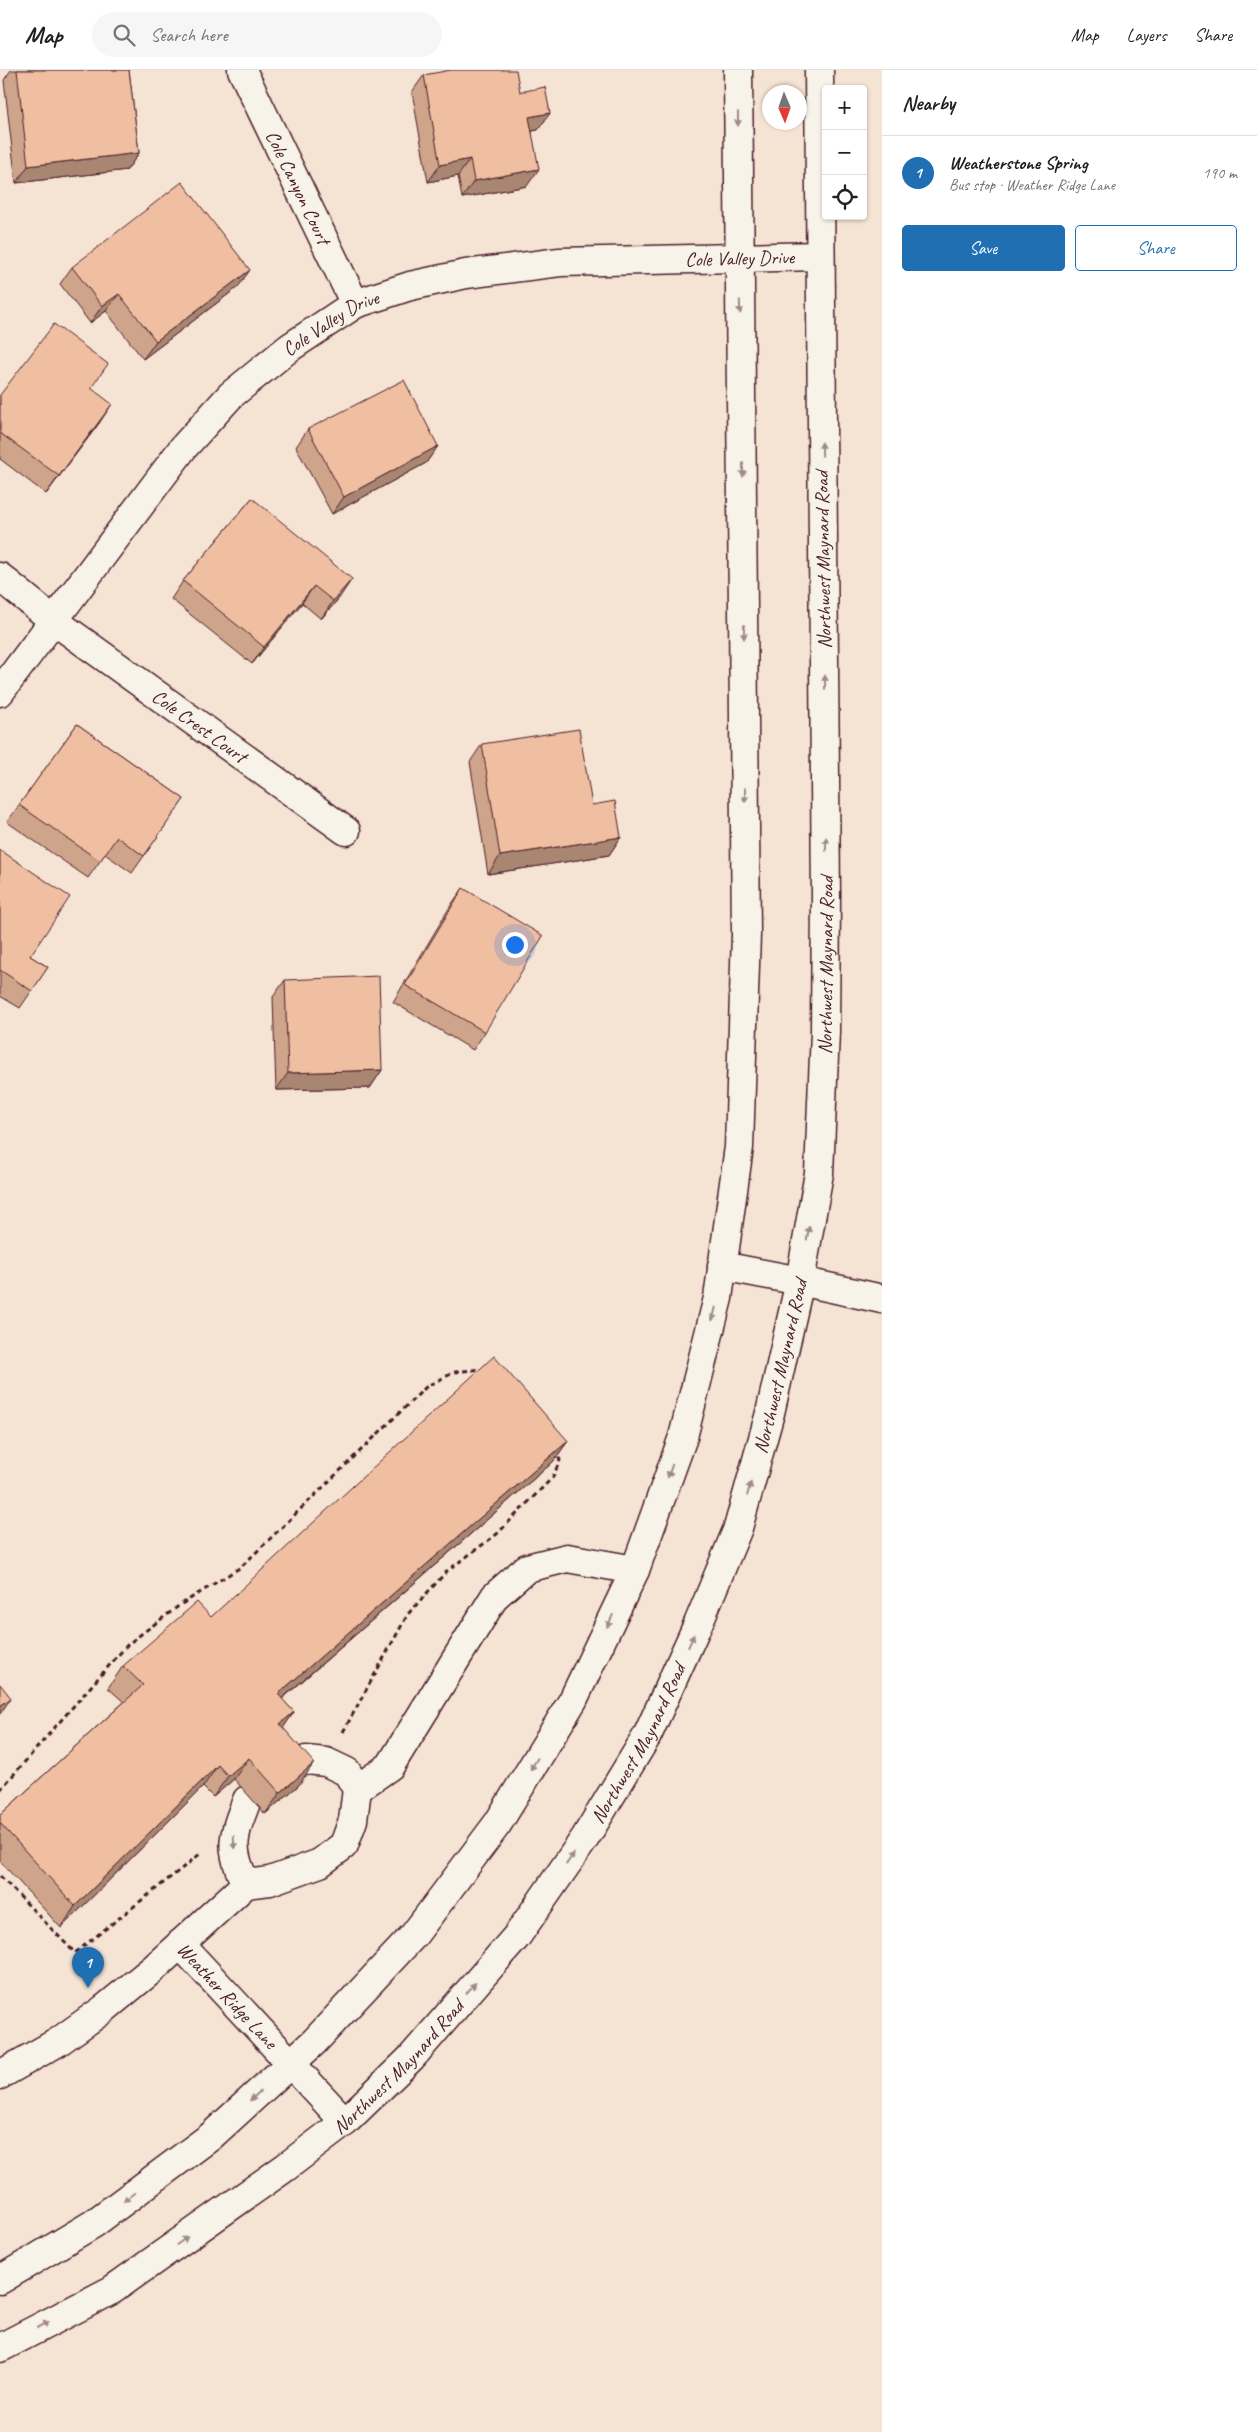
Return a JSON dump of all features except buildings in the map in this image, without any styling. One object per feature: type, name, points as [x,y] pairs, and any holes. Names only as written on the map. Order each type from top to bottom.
[{"type":"main road","name":"Cole Canyon Court","points":[[242,70],[355,304]]},
{"type":"main road","points":[[0,2280],[93,2224],[202,2143],[292,2063],[414,1935],[498,1823],[573,1700],[635,1570],[683,1436],[718,1298],[739,1147],[746,934],[738,70]]},
{"type":"main road","name":"Northwest Maynard Road","points":[[0,2348],[112,2290],[286,2167],[345,2122],[411,2058],[517,1936],[586,1838],[647,1736],[698,1624],[738,1528],[770,1413],[800,1281],[819,1174],[825,1032],[826,878],[819,256],[819,70]]},
{"type":"main road","name":"Cole Valley Drive","points":[[0,692],[183,448],[231,395],[289,348],[355,304],[410,286],[457,276],[560,262],[819,256]]},
{"type":"main road","name":"Cole Crest Court","points":[[0,577],[53,620],[346,831]]},
{"type":"main road","points":[[722,1266],[882,1299]]},
{"type":"main road","points":[[352,1780],[390,1766],[495,1596],[528,1568],[567,1558],[635,1570]]},
{"type":"main road","points":[[289,1767],[306,1760],[326,1762],[352,1780]]},
{"type":"main road","points":[[180,1944],[246,1884],[270,1881],[320,1864],[344,1844],[353,1820],[352,1780]]},
{"type":"main road","points":[[246,1884],[236,1863],[234,1835],[247,1800]]},
{"type":"main road","name":"Weather Ridge Lane","points":[[0,2075],[58,2042],[104,2009],[180,1944],[345,2122]]},
{"type":"path","points":[[0,1790],[128,1644],[180,1605],[240,1567],[427,1386],[455,1372],[485,1369]]},
{"type":"path","points":[[338,1740],[408,1614],[447,1571],[497,1534],[553,1477],[560,1460],[555,1452]]},
{"type":"path","points":[[0,1876],[75,1953],[205,1850]]},
{"type":"place","name":"Weatherstone Spring","points":[[88,1988]]}]
